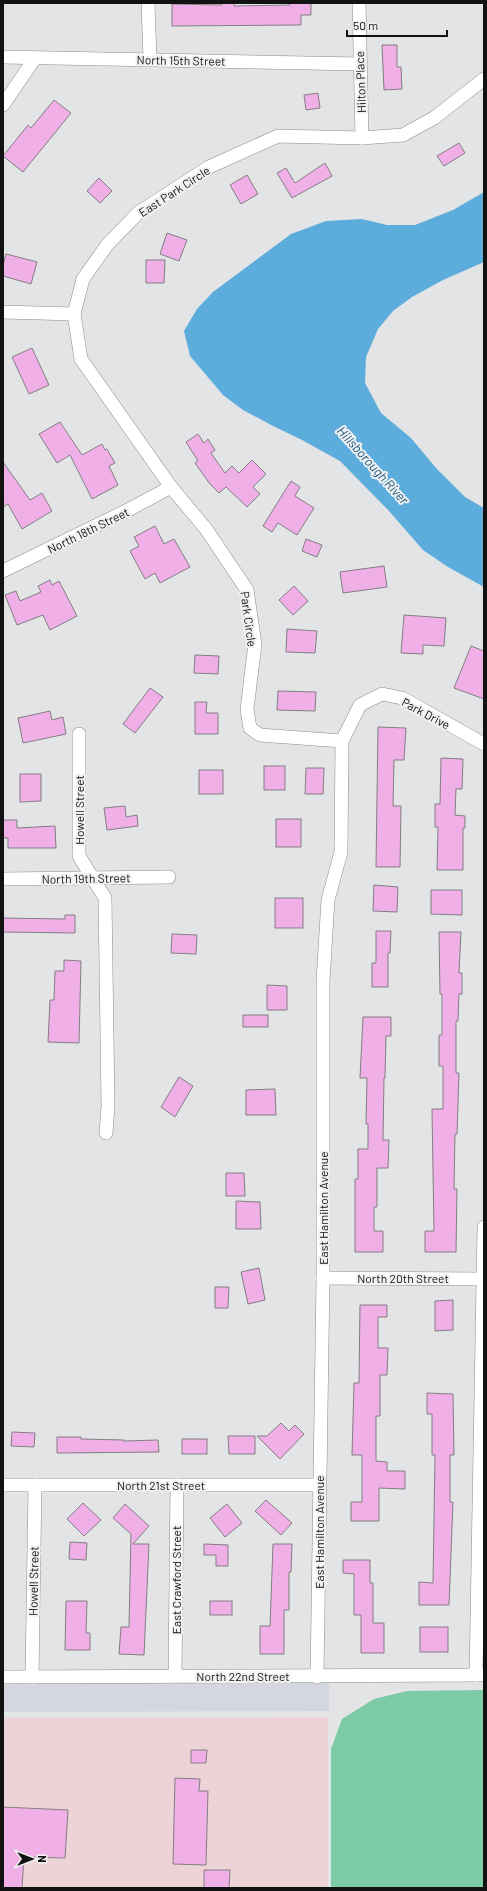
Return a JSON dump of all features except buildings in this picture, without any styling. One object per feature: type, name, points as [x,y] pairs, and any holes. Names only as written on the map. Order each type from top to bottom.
[{"type":"street","points":[[148,3],[150,59]]},
{"type":"street","name":"Hilton Place","points":[[359,3],[359,64],[362,138]]},
{"type":"street","name":"North 15th Street","points":[[3,57],[359,64]]},
{"type":"street","points":[[3,105],[35,58]]},
{"type":"street","name":"East Park Circle","points":[[171,487],[81,359],[74,314],[83,279],[107,245],[138,214],[210,167],[278,136],[362,138],[403,135],[434,118],[484,79]]},
{"type":"street","points":[[3,312],[74,314]]},
{"type":"street","name":"North 18th Street","points":[[5,568],[126,511],[171,487]]},
{"type":"street","name":"Park Circle","points":[[171,487],[206,529],[247,590],[254,644],[247,709],[250,728],[260,734],[342,741]]},
{"type":"street","name":"Park Drive","points":[[342,741],[360,704],[382,694],[402,698],[484,744]]},
{"type":"street","name":"Howell Street","points":[[79,734],[79,856],[105,898],[108,1106],[106,1133]]},
{"type":"street","name":"East Hamilton Avenue","points":[[317,1676],[323,1278],[323,981],[328,900],[341,852],[342,741]]},
{"type":"street","name":"North 19th Street","points":[[3,879],[169,877]]},
{"type":"street","points":[[480,1675],[484,1227]]},
{"type":"street","name":"North 20th Street","points":[[323,1278],[483,1279]]},
{"type":"street","name":"North 21st Street","points":[[3,1485],[319,1486]]},
{"type":"street","name":"Howell Street","points":[[32,1676],[35,1485]]},
{"type":"street","name":"East Crawford Street","points":[[175,1676],[177,1485]]},
{"type":"street","name":"North 22nd Street","points":[[3,1677],[480,1675]]},
{"type":"shaded area","points":[[3,1683],[329,1683],[329,1711],[3,1712]]},
{"type":"shaded area","points":[[328,1717],[328,1888],[3,1888],[3,1718]]},
{"type":"green space","points":[[484,1690],[484,1888],[331,1888],[331,1749],[342,1719],[374,1699],[407,1691]]},
{"type":"water","name":"Hillsborough River","points":[[484,192],[484,262],[443,280],[412,297],[393,311],[378,329],[366,357],[365,383],[381,413],[411,438],[436,468],[465,497],[484,508],[484,587],[448,567],[423,550],[389,511],[340,461],[243,410],[223,395],[190,356],[184,331],[197,309],[213,292],[291,234],[326,221],[362,219],[387,225],[415,225],[453,210]]}]
